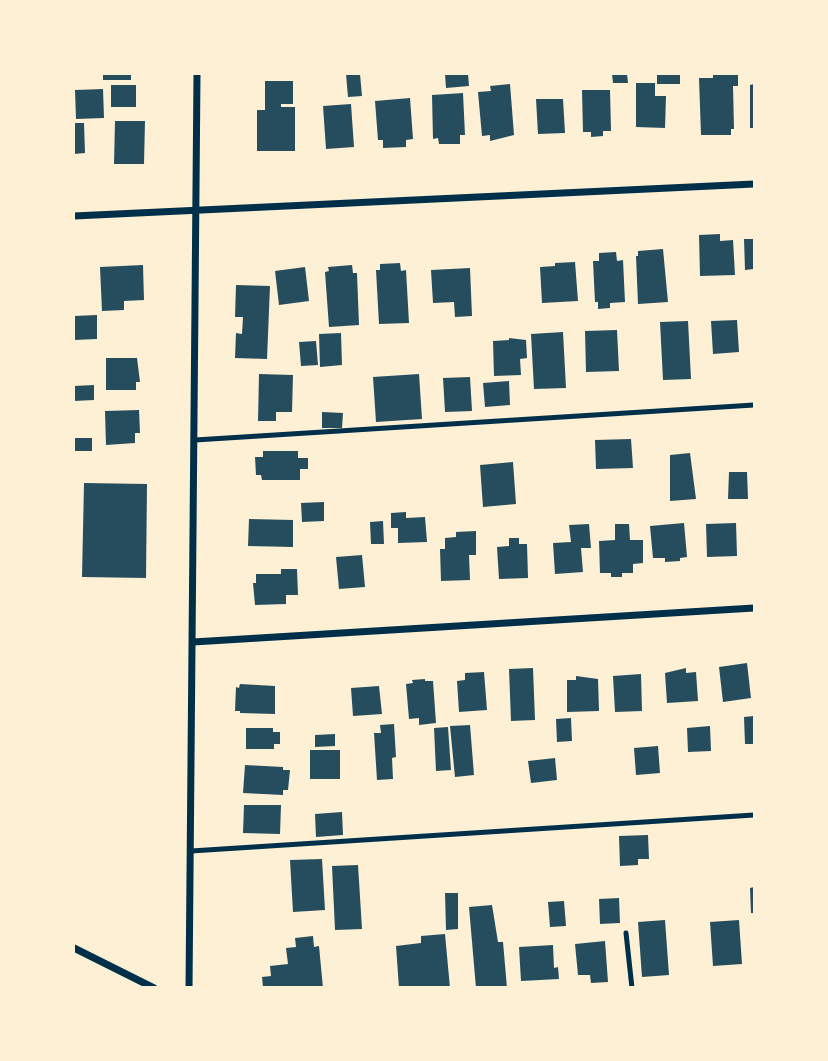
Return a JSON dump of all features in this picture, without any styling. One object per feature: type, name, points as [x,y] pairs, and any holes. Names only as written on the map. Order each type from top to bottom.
[{"type":"street","points":[[189,988],[197,74]]},
{"type":"street","points":[[74,216],[754,184]]},
{"type":"street","points":[[193,642],[754,608]]},
{"type":"street","points":[[74,948],[153,988]]},
{"type":"lane","points":[[195,440],[754,405]]},
{"type":"lane","points":[[191,850],[754,815]]},
{"type":"lane","points":[[626,933],[632,988]]},
{"type":"building","points":[[103,74],[131,74],[131,80],[103,80]]},
{"type":"building","points":[[346,74],[360,74],[362,96],[348,97]]},
{"type":"building","points":[[445,74],[468,74],[469,86],[446,88]]},
{"type":"building","points":[[612,74],[627,74],[628,83],[613,83]]},
{"type":"building","points":[[657,74],[680,74],[680,84],[657,84]]},
{"type":"building","points":[[713,74],[738,74],[738,86],[733,86],[734,129],[731,129],[731,135],[701,135],[699,78],[713,78]]},
{"type":"building","points":[[265,81],[293,81],[293,104],[281,104],[281,107],[295,107],[295,151],[257,151],[257,110],[265,110]]},
{"type":"building","points":[[636,83],[655,83],[655,96],[666,96],[665,128],[636,127]]},
{"type":"building","points":[[510,84],[514,135],[490,141],[490,135],[482,136],[478,92],[491,91],[490,86]]},
{"type":"building","points":[[754,84],[754,128],[750,128],[750,85]]},
{"type":"building","points":[[111,85],[136,85],[136,107],[111,107]]},
{"type":"building","points":[[103,89],[104,118],[76,119],[75,90]]},
{"type":"building","points":[[582,90],[610,90],[611,131],[603,131],[603,136],[591,137],[591,132],[583,132]]},
{"type":"building","points":[[463,93],[465,135],[460,135],[460,144],[439,144],[438,138],[433,139],[432,95]]},
{"type":"building","points":[[410,98],[413,139],[406,140],[406,147],[383,148],[383,140],[378,140],[375,101]]},
{"type":"building","points":[[536,99],[563,99],[565,133],[538,134]]},
{"type":"building","points":[[351,104],[354,147],[326,149],[323,106]]},
{"type":"building","points":[[115,121],[145,121],[144,164],[114,164]]},
{"type":"building","points":[[74,123],[84,123],[85,153],[74,154]]},
{"type":"building","points":[[720,234],[720,241],[733,240],[735,275],[700,276],[699,235]]},
{"type":"building","points":[[744,239],[754,239],[754,269],[745,270]]},
{"type":"building","points":[[663,249],[668,302],[638,304],[638,251]]},
{"type":"building","points":[[616,252],[617,261],[623,260],[625,302],[610,303],[610,308],[598,309],[598,302],[595,302],[593,261],[599,261],[599,253]]},
{"type":"building","points":[[575,262],[578,301],[542,303],[540,267]]},
{"type":"building","points":[[400,263],[401,271],[406,270],[409,323],[379,324],[376,270],[380,270],[380,264]]},
{"type":"building","points":[[143,265],[144,300],[124,301],[124,310],[102,311],[100,267]]},
{"type":"building","points":[[352,265],[353,273],[357,273],[359,325],[329,327],[325,272],[329,271],[328,267]]},
{"type":"building","points":[[305,267],[309,301],[279,305],[275,271]]},
{"type":"building","points":[[470,268],[472,316],[455,317],[454,302],[433,303],[431,270]]},
{"type":"building","points":[[236,285],[270,286],[267,359],[235,358],[236,333],[242,334],[243,317],[235,317]]},
{"type":"building","points":[[97,315],[97,339],[74,340],[74,316]]},
{"type":"building","points":[[737,320],[739,352],[713,354],[711,321]]},
{"type":"building","points":[[688,321],[691,379],[663,380],[660,322]]},
{"type":"building","points":[[617,330],[619,371],[586,372],[585,331]]},
{"type":"building","points":[[563,332],[566,388],[534,389],[531,334]]},
{"type":"building","points":[[341,333],[342,365],[320,367],[319,334]]},
{"type":"building","points":[[509,338],[526,340],[527,358],[520,359],[521,375],[494,376],[493,341]]},
{"type":"building","points":[[316,341],[318,365],[301,366],[299,342]]},
{"type":"building","points":[[106,358],[137,358],[140,382],[136,382],[136,390],[106,390]]},
{"type":"building","points":[[259,374],[293,375],[292,412],[276,412],[276,421],[258,421]]},
{"type":"building","points":[[419,374],[422,419],[376,422],[373,377]]},
{"type":"building","points":[[470,377],[472,411],[445,412],[443,378]]},
{"type":"building","points":[[509,381],[510,405],[485,407],[483,383]]},
{"type":"building","points":[[94,385],[94,400],[74,401],[74,386]]},
{"type":"building","points":[[139,410],[140,433],[135,433],[135,443],[106,445],[105,411]]},
{"type":"building","points":[[322,412],[343,413],[342,428],[322,428]]},
{"type":"building","points":[[74,438],[92,438],[92,451],[74,451]]},
{"type":"building","points":[[631,439],[633,468],[596,469],[595,440]]},
{"type":"building","points":[[263,451],[298,451],[298,458],[308,458],[308,469],[300,469],[300,480],[262,480],[261,475],[256,475],[255,457],[263,457]]},
{"type":"building","points":[[690,453],[696,499],[670,501],[670,455]]},
{"type":"building","points":[[513,462],[516,504],[483,507],[480,465]]},
{"type":"building","points":[[729,472],[747,472],[748,499],[728,499]]},
{"type":"building","points":[[84,483],[147,484],[146,578],[82,577]]},
{"type":"building","points":[[324,502],[324,521],[302,522],[301,503]]},
{"type":"building","points":[[406,512],[406,518],[425,517],[427,542],[398,543],[398,528],[391,528],[391,513]]},
{"type":"building","points":[[249,519],[293,520],[293,547],[248,546]]},
{"type":"building","points":[[383,521],[384,544],[371,544],[370,522]]},
{"type":"building","points":[[684,523],[687,557],[680,558],[680,561],[665,562],[665,558],[653,558],[650,526]]},
{"type":"building","points":[[736,523],[737,556],[707,557],[706,524]]},
{"type":"building","points":[[589,524],[591,548],[581,548],[583,572],[555,574],[553,543],[571,542],[569,525]]},
{"type":"building","points":[[615,524],[629,524],[630,540],[643,540],[643,563],[633,564],[633,573],[622,573],[622,577],[600,573],[599,541],[615,540]]},
{"type":"building","points":[[476,531],[476,555],[469,555],[470,580],[441,581],[440,549],[445,549],[445,538],[456,537],[456,532]]},
{"type":"building","points":[[509,538],[519,538],[519,544],[527,544],[528,578],[499,579],[497,547],[509,546]]},
{"type":"building","points":[[362,555],[365,587],[339,589],[336,557]]},
{"type":"building","points":[[281,569],[297,569],[298,595],[286,595],[286,604],[255,605],[253,583],[256,583],[256,574],[281,574]]},
{"type":"building","points":[[747,663],[751,698],[723,702],[719,667]]},
{"type":"building","points":[[533,668],[535,720],[511,721],[509,669]]},
{"type":"building","points":[[686,668],[686,673],[696,672],[698,701],[667,703],[665,673]]},
{"type":"building","points":[[484,672],[487,710],[459,712],[457,681],[465,680],[465,673]]},
{"type":"building","points":[[641,674],[642,711],[615,712],[613,676]]},
{"type":"building","points":[[576,676],[598,679],[599,711],[567,712],[567,680],[576,680]]},
{"type":"building","points":[[412,680],[433,681],[436,723],[419,725],[419,718],[409,719],[406,684],[413,683]]},
{"type":"building","points":[[240,684],[275,686],[275,714],[235,711],[236,687],[239,688]]},
{"type":"building","points":[[379,686],[382,714],[353,716],[351,688]]},
{"type":"building","points":[[754,716],[754,744],[745,744],[744,717]]},
{"type":"building","points":[[571,718],[572,741],[557,742],[556,719]]},
{"type":"building","points":[[394,724],[396,757],[392,758],[393,779],[377,780],[374,733],[381,733],[380,725]]},
{"type":"building","points":[[470,725],[474,775],[455,777],[450,726]]},
{"type":"building","points":[[710,726],[711,751],[688,752],[687,728]]},
{"type":"building","points":[[448,727],[451,770],[436,771],[434,728]]},
{"type":"building","points":[[246,728],[273,728],[273,732],[280,732],[280,744],[274,744],[274,749],[246,749]]},
{"type":"building","points":[[335,734],[335,746],[315,747],[315,735]]},
{"type":"building","points":[[658,746],[660,773],[636,775],[634,748]]},
{"type":"building","points":[[310,750],[340,750],[340,779],[310,779]]},
{"type":"building","points":[[555,758],[557,780],[531,783],[528,761]]},
{"type":"building","points":[[245,765],[283,767],[283,770],[290,770],[288,790],[283,790],[283,795],[243,793]]},
{"type":"building","points":[[244,805],[281,805],[280,834],[243,833]]},
{"type":"building","points":[[342,812],[343,835],[316,837],[315,814]]},
{"type":"building","points":[[648,835],[649,859],[638,859],[638,865],[620,866],[619,836]]},
{"type":"building","points":[[322,859],[325,910],[293,912],[290,860]]},
{"type":"building","points":[[358,865],[362,929],[335,930],[332,866]]},
{"type":"building","points":[[754,887],[754,913],[751,913],[750,888]]},
{"type":"building","points":[[445,893],[458,893],[458,929],[446,930]]},
{"type":"building","points":[[619,898],[620,923],[600,924],[599,899]]},
{"type":"building","points":[[564,901],[566,926],[550,927],[548,902]]},
{"type":"building","points":[[492,905],[498,942],[503,942],[507,988],[476,988],[469,907]]},
{"type":"building","points":[[665,920],[669,975],[642,977],[638,922]]},
{"type":"building","points":[[739,920],[742,964],[713,966],[710,922]]},
{"type":"building","points":[[445,934],[450,988],[399,988],[396,946],[421,943],[421,936]]},
{"type":"building","points":[[313,936],[314,947],[319,946],[323,988],[263,988],[262,977],[271,976],[270,966],[288,964],[286,948],[296,947],[295,938]]},
{"type":"building","points":[[605,941],[608,982],[591,983],[590,975],[578,975],[575,944]]},
{"type":"building","points":[[553,945],[554,968],[558,967],[559,979],[521,981],[519,947]]}]
